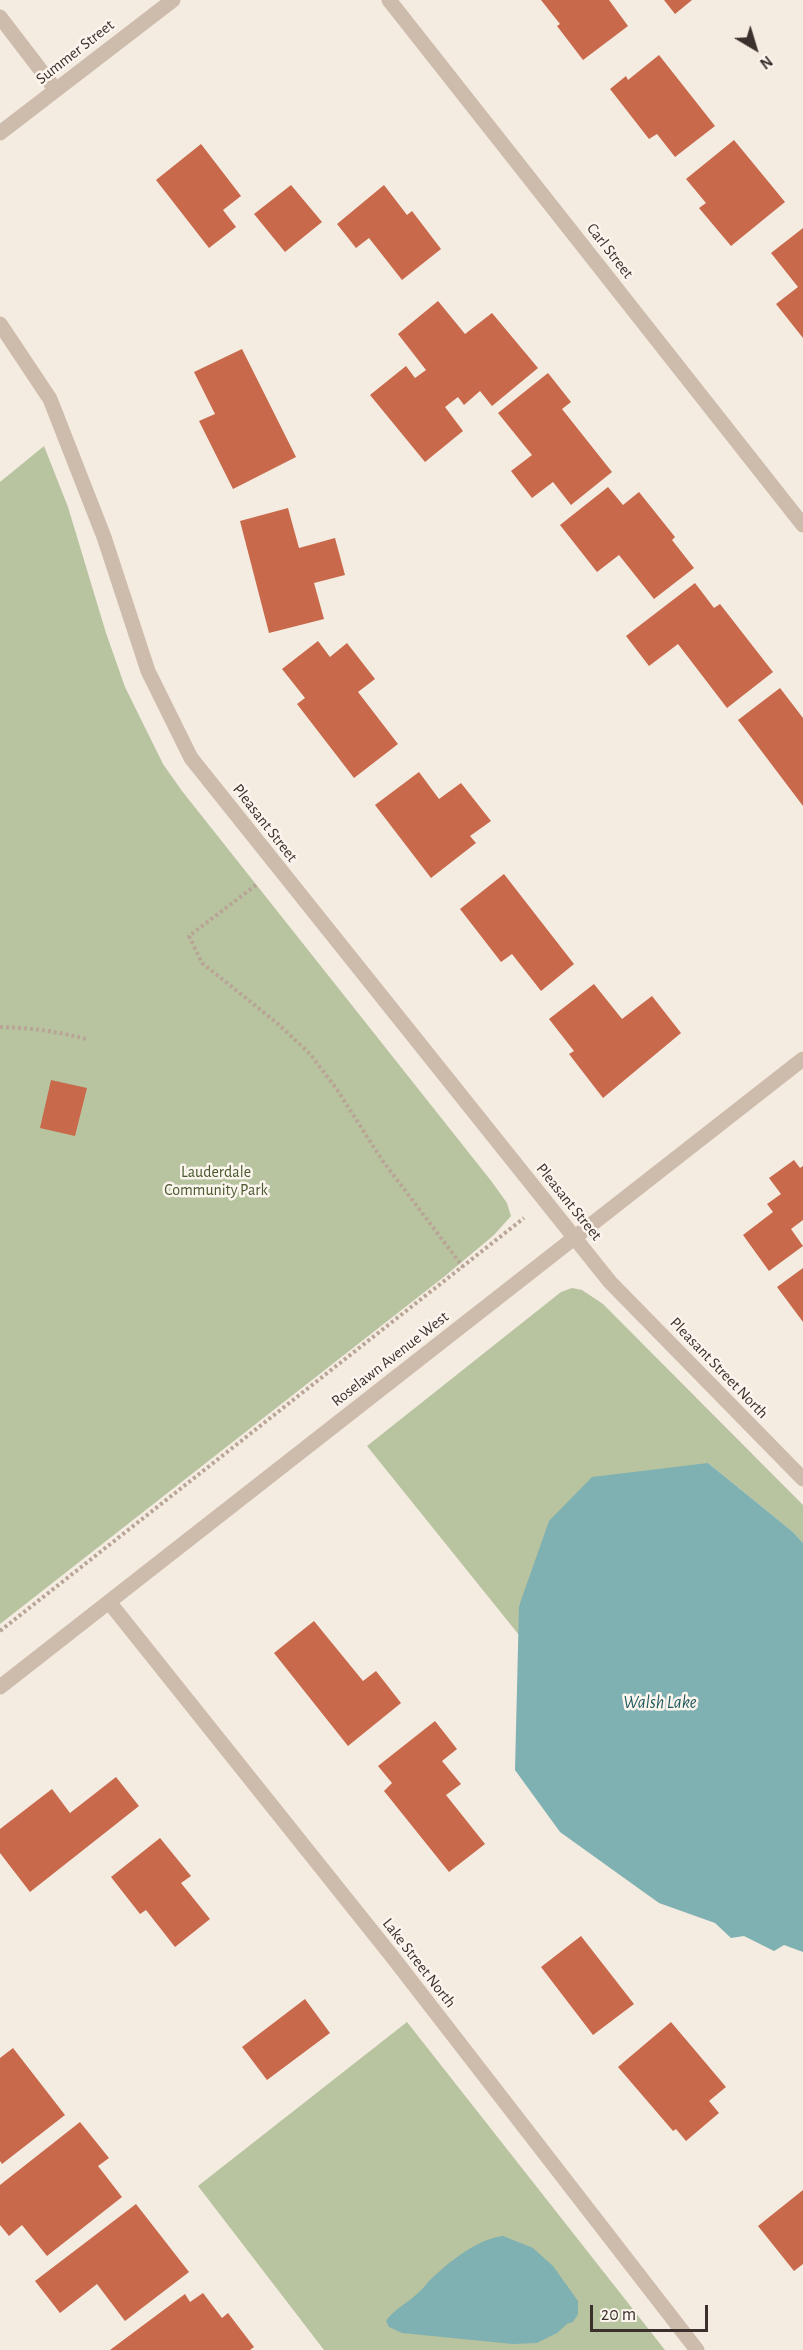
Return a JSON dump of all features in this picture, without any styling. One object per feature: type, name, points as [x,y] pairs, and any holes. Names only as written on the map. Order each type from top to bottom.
[{"type":"street","name":"Summer Street","points":[[0,133],[172,0]]},
{"type":"street","name":"Carl Street","points":[[389,0],[803,525]]},
{"type":"street","points":[[0,17],[56,90]]},
{"type":"street","name":"Pleasant Street","points":[[0,324],[50,399],[104,537],[148,671],[191,758],[610,1282]]},
{"type":"street","name":"Roselawn Avenue West","points":[[0,1688],[803,1059]]},
{"type":"street","name":"Pleasant Street North","points":[[610,1282],[803,1479]]},
{"type":"street","name":"Lake Street North","points":[[109,1602],[391,1955],[697,2350]]},
{"type":"path","points":[[278,869],[189,936],[202,963],[277,1023],[310,1054],[336,1088],[382,1160],[463,1267]]},
{"type":"path","points":[[0,1027],[61,1032],[86,1040]]},
{"type":"path","points":[[0,1631],[545,1201]]},
{"type":"green space","name":"Lauderdale Community Park","points":[[44,446],[68,507],[106,633],[125,687],[163,764],[492,1182],[507,1203],[511,1216],[494,1235],[445,1276],[0,1624],[0,482]]},
{"type":"green space","points":[[572,1288],[582,1290],[603,1304],[803,1505],[803,1543],[793,1532],[708,1463],[519,1605],[519,1635],[367,1446],[561,1292]]},
{"type":"green space","points":[[407,2022],[665,2350],[324,2350],[198,2186]]},
{"type":"water","name":"Walsh Lake","points":[[708,1463],[793,1532],[803,1543],[803,1952],[784,1945],[774,1951],[744,1936],[731,1938],[715,1923],[659,1903],[560,1832],[515,1770],[519,1606],[549,1521],[592,1477]]},
{"type":"water","points":[[503,2236],[533,2248],[553,2266],[578,2301],[578,2314],[573,2322],[537,2343],[513,2344],[402,2333],[389,2327],[386,2321],[389,2317],[446,2266],[474,2246]]},
{"type":"building","points":[[541,0],[609,0],[628,26],[583,60],[557,26],[560,24]]},
{"type":"building","points":[[664,0],[692,0],[675,14]]},
{"type":"building","points":[[659,55],[715,126],[675,157],[657,134],[649,139],[610,89],[626,76],[628,80]]},
{"type":"building","points":[[734,140],[785,202],[731,246],[699,208],[706,203],[686,179]]},
{"type":"building","points":[[201,144],[241,196],[223,210],[236,227],[209,248],[156,180]]},
{"type":"building","points":[[291,185],[322,222],[285,252],[254,214]]},
{"type":"building","points":[[384,185],[407,215],[412,211],[441,249],[402,280],[369,238],[356,248],[337,224]]},
{"type":"building","points":[[803,228],[803,338],[776,304],[798,287],[771,253]]},
{"type":"building","points":[[438,301],[465,334],[492,313],[538,368],[492,406],[480,391],[464,405],[458,397],[445,407],[463,431],[425,462],[370,395],[406,366],[415,378],[426,370],[398,334]]},
{"type":"building","points":[[242,349],[296,457],[233,489],[199,421],[215,414],[194,372]]},
{"type":"building","points":[[548,373],[571,402],[562,409],[612,472],[571,505],[553,482],[532,498],[511,471],[532,455],[498,413]]},
{"type":"building","points":[[608,487],[623,505],[639,492],[675,537],[672,540],[694,568],[654,599],[619,555],[597,572],[560,525]]},
{"type":"building","points":[[288,508],[299,548],[335,538],[345,575],[314,583],[324,619],[269,633],[240,521]]},
{"type":"building","points":[[695,583],[714,608],[720,604],[773,672],[727,708],[678,644],[649,666],[626,636]]},
{"type":"building","points":[[318,641],[330,657],[347,643],[375,679],[358,692],[398,744],[354,778],[297,704],[305,698],[282,669]]},
{"type":"building","points":[[780,688],[803,718],[803,806],[738,720]]},
{"type":"building","points":[[419,772],[439,799],[461,783],[491,821],[470,836],[476,843],[431,878],[375,805]]},
{"type":"building","points":[[504,874],[574,964],[541,991],[512,954],[501,962],[460,909]]},
{"type":"building","points":[[594,984],[622,1019],[652,996],[681,1033],[603,1098],[569,1054],[574,1051],[549,1019]]},
{"type":"building","points":[[51,1080],[87,1088],[75,1136],[40,1128]]},
{"type":"building","points":[[794,1160],[800,1168],[803,1166],[803,1220],[791,1229],[803,1246],[769,1271],[743,1235],[773,1212],[767,1204],[781,1194],[769,1178]]},
{"type":"building","points":[[803,1268],[803,1322],[777,1287]]},
{"type":"building","points":[[314,1621],[363,1681],[376,1671],[401,1703],[348,1746],[274,1653]]},
{"type":"building","points":[[435,1721],[457,1749],[442,1761],[461,1784],[446,1795],[485,1844],[449,1872],[384,1791],[392,1783],[378,1766]]},
{"type":"building","points":[[116,1777],[139,1806],[30,1892],[0,1853],[0,1829],[52,1789],[70,1813]]},
{"type":"building","points":[[160,1838],[191,1876],[181,1883],[210,1919],[175,1947],[146,1910],[140,1914],[111,1877]]},
{"type":"building","points":[[581,1936],[634,2004],[593,2035],[541,1967]]},
{"type":"building","points":[[305,1999],[330,2033],[267,2080],[242,2047]]},
{"type":"building","points":[[671,2022],[726,2087],[709,2101],[719,2113],[686,2141],[676,2129],[673,2131],[618,2067]]},
{"type":"building","points":[[13,2048],[65,2115],[2,2164],[0,2161],[0,2058]]},
{"type":"building","points":[[80,2122],[109,2158],[98,2166],[122,2197],[47,2256],[22,2225],[9,2236],[0,2225],[0,2185]]},
{"type":"building","points":[[803,2190],[803,2264],[794,2271],[758,2226]]},
{"type":"building","points":[[136,2204],[189,2272],[125,2321],[97,2284],[60,2313],[35,2281]]},
{"type":"building","points":[[203,2293],[222,2318],[228,2313],[254,2347],[250,2350],[110,2350],[185,2294],[190,2302]]}]
